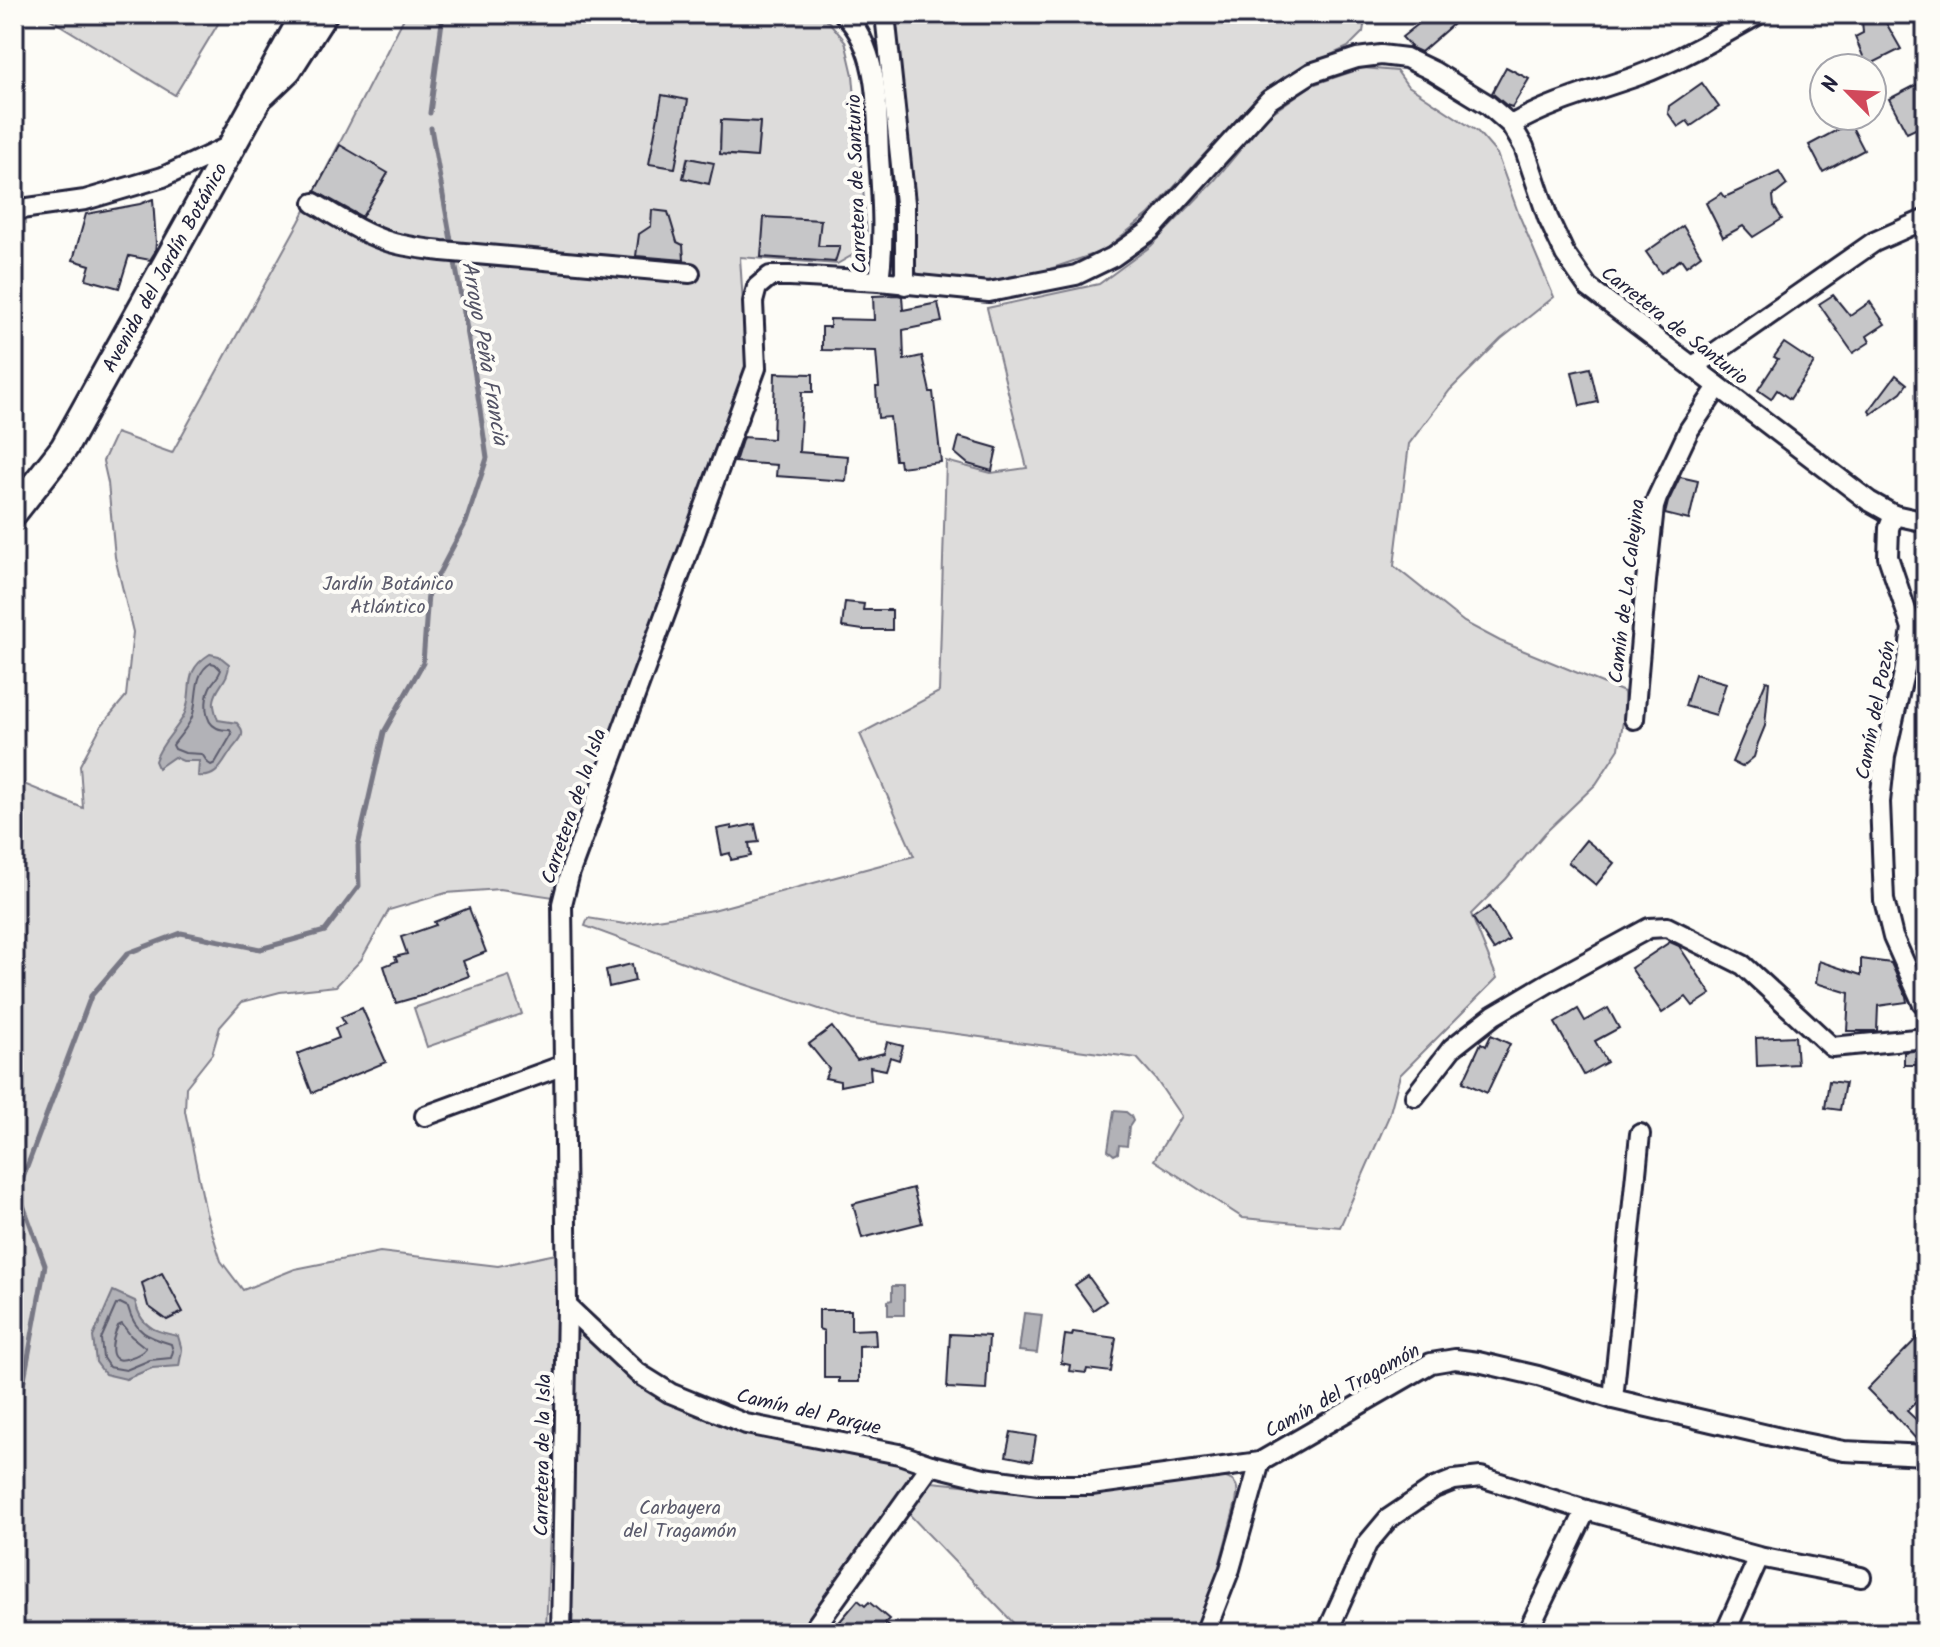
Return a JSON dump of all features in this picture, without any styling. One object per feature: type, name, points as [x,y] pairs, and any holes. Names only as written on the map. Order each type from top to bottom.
[{"type":"highway","name":"Avenida del Jardín Botánico","points":[[14,512],[64,448],[305,14]]},
{"type":"street","points":[[252,108],[291,72],[328,14]]},
{"type":"street","name":"Carretera de Santurio","points":[[844,14],[854,24],[867,52],[875,86],[884,222],[879,281],[989,292],[1076,275],[1113,257],[1151,230],[1269,100],[1311,73],[1357,58],[1381,55],[1406,58],[1487,104],[1511,125],[1524,147],[1548,218],[1565,254],[1588,287],[1869,501],[1894,515],[1926,522]]},
{"type":"street","points":[[1511,125],[1546,106],[1640,75],[1759,14]]},
{"type":"street","points":[[883,19],[905,203],[905,285]]},
{"type":"street","points":[[14,210],[85,200],[163,177],[232,145]]},
{"type":"street","points":[[314,203],[357,228],[388,241],[442,251],[690,273]]},
{"type":"street","points":[[1692,366],[1874,242],[1926,219]]},
{"type":"street","name":"Carretera de la Isla","points":[[561,1633],[567,1306],[562,904],[570,872],[756,368],[753,302],[757,287],[770,276],[879,281]]},
{"type":"street","name":"Camín de La Caleyina","points":[[1634,719],[1654,507],[1689,430],[1718,387]]},
{"type":"street","name":"Camín del Pozón","points":[[1894,515],[1889,528],[1888,557],[1912,628],[1885,756],[1880,802],[1884,900],[1893,937],[1926,1006]]},
{"type":"street","points":[[1415,1096],[1452,1048],[1494,1015],[1649,928],[1667,927],[1743,965],[1832,1047],[1926,1038]]},
{"type":"street","points":[[425,1116],[564,1065]]},
{"type":"street","points":[[1613,1399],[1640,1134]]},
{"type":"street","name":"Camín del Parque","points":[[567,1306],[638,1373],[670,1393],[746,1424],[899,1454],[931,1465]]},
{"type":"street","name":"Camín del Tragamón","points":[[931,1465],[984,1478],[1039,1485],[1091,1485],[1260,1462],[1431,1363],[1455,1359],[1538,1376],[1613,1399],[1789,1440],[1844,1451],[1926,1455]]},
{"type":"street","points":[[1205,1633],[1230,1569],[1260,1462]]},
{"type":"street","points":[[811,1633],[931,1465]]},
{"type":"street","points":[[1327,1633],[1367,1544],[1388,1519],[1434,1488],[1454,1480],[1481,1477],[1586,1510],[1759,1557],[1861,1577]]},
{"type":"street","points":[[1527,1633],[1586,1510]]},
{"type":"street","points":[[1725,1633],[1759,1557]]},
{"type":"green space","points":[[42,14],[224,14],[175,95]]},
{"type":"green space","name":"Jardín Botánico Atlántico","points":[[406,14],[817,14],[830,23],[845,41],[853,75],[867,234],[858,252],[837,264],[740,257],[747,366],[553,897],[500,889],[446,893],[389,910],[361,960],[336,986],[280,992],[242,1002],[220,1027],[212,1054],[186,1087],[185,1111],[206,1213],[221,1261],[243,1290],[295,1269],[380,1252],[498,1266],[556,1254],[559,1303],[546,1633],[14,1633],[14,1324],[22,1280],[14,1276],[14,780],[83,808],[80,765],[101,726],[126,696],[133,632],[115,557],[103,461],[116,433],[172,453],[299,222]],"holes":[[[722,120],[760,122],[757,157],[726,155],[726,143],[720,142]],[[687,158],[713,163],[709,183],[684,178]],[[135,1301],[142,1320],[158,1332],[152,1368],[126,1379]]]},
{"type":"green space","points":[[893,14],[1366,14],[1363,32],[1348,47],[1285,76],[1252,103],[1149,214],[1103,251],[1035,274],[968,282],[918,274],[910,266]]},
{"type":"green space","points":[[1363,68],[1397,71],[1407,85],[1478,132],[1497,154],[1554,297],[1501,339],[1450,390],[1409,444],[1394,566],[1464,622],[1500,641],[1624,692],[1625,707],[1619,749],[1596,784],[1545,833],[1471,914],[1497,978],[1400,1075],[1389,1116],[1340,1227],[1243,1218],[1154,1160],[1181,1116],[1137,1058],[852,1020],[585,926],[588,918],[625,924],[713,910],[914,856],[860,734],[939,692],[946,461],[991,473],[1027,468],[987,308],[1099,284],[1151,246],[1214,181],[1269,115],[1312,85]]},
{"type":"green space","points":[[509,976],[522,1014],[427,1047],[414,1008]]},
{"type":"green space","name":"Carbayera del Tragamón","points":[[567,1306],[638,1373],[746,1424],[931,1465],[811,1633],[561,1633]]},
{"type":"green space","points":[[1223,1477],[1236,1485],[1236,1502],[1217,1574],[1194,1633],[1023,1633],[907,1512],[932,1482],[1061,1495]]},
{"type":"water","points":[[210,654],[219,656],[229,664],[214,701],[218,720],[237,723],[242,730],[241,737],[222,765],[210,775],[198,776],[199,761],[183,761],[174,757],[158,768],[155,761],[157,755],[187,708],[191,676],[200,661]]},
{"type":"water","points":[[1114,1111],[1126,1112],[1133,1121],[1129,1127],[1127,1146],[1119,1145],[1118,1153],[1114,1155],[1108,1150]]},
{"type":"water","points":[[892,1286],[904,1286],[904,1315],[888,1315]]},
{"type":"water","points":[[113,1291],[135,1301],[149,1327],[178,1336],[182,1350],[179,1366],[152,1368],[126,1379],[105,1374],[96,1362],[93,1337]]},
{"type":"water","points":[[1024,1313],[1042,1315],[1037,1353],[1019,1351]]},
{"type":"building","points":[[1431,14],[1453,14],[1453,24],[1421,52],[1412,48],[1402,37]]},
{"type":"building","points":[[1881,14],[1901,49],[1888,56],[1888,52],[1861,52],[1855,37],[1863,33],[1862,20]]},
{"type":"building","points":[[1506,67],[1529,79],[1512,107],[1492,93]]},
{"type":"building","points":[[1926,80],[1926,124],[1907,133],[1889,99]]},
{"type":"building","points":[[1702,83],[1719,107],[1691,126],[1687,121],[1678,127],[1668,113],[1669,106]]},
{"type":"building","points":[[662,95],[688,100],[675,168],[649,164]]},
{"type":"building","points":[[721,120],[760,122],[757,157],[720,154]]},
{"type":"building","points":[[1833,132],[1855,132],[1864,150],[1823,172],[1809,145]]},
{"type":"building","points":[[340,145],[388,173],[362,217],[315,191]]},
{"type":"building","points":[[688,158],[714,163],[709,184],[683,178]]},
{"type":"building","points":[[1779,172],[1787,185],[1773,196],[1774,206],[1782,219],[1753,237],[1743,226],[1723,237],[1706,203],[1722,193],[1725,197]]},
{"type":"building","points":[[153,199],[156,243],[150,260],[129,256],[119,288],[86,279],[90,265],[73,260],[86,214]]},
{"type":"building","points":[[652,210],[668,212],[677,242],[683,245],[684,260],[636,256],[639,234],[651,226]]},
{"type":"building","points":[[764,217],[821,220],[818,246],[840,246],[835,262],[761,257]]},
{"type":"building","points":[[1683,226],[1701,255],[1686,266],[1681,259],[1661,273],[1646,252]]},
{"type":"building","points":[[1833,295],[1850,316],[1870,302],[1885,324],[1867,336],[1870,342],[1853,353],[1819,304]]},
{"type":"building","points":[[873,296],[902,296],[903,310],[938,303],[942,322],[903,330],[904,360],[922,356],[930,392],[933,392],[941,462],[900,467],[899,460],[895,460],[890,417],[878,418],[876,351],[822,350],[822,327],[830,327],[830,319],[874,320]]},
{"type":"building","points":[[1784,343],[1814,363],[1790,399],[1777,390],[1771,399],[1758,390],[1778,359],[1774,357]]},
{"type":"building","points":[[1590,368],[1598,402],[1580,406],[1572,372]]},
{"type":"building","points":[[775,373],[813,374],[813,392],[802,392],[799,452],[848,456],[846,481],[776,476],[777,465],[735,462],[743,437],[773,439]]},
{"type":"building","points":[[1896,375],[1907,384],[1871,414],[1869,411]]},
{"type":"building","points":[[959,437],[997,448],[992,471],[968,464],[955,453]]},
{"type":"building","points":[[1680,477],[1698,481],[1689,520],[1665,514]]},
{"type":"building","points":[[845,602],[864,604],[863,610],[892,610],[892,630],[842,627]]},
{"type":"building","points":[[1695,674],[1726,683],[1716,715],[1685,706]]},
{"type":"building","points":[[1766,681],[1769,682],[1765,726],[1754,757],[1742,767],[1732,762]]},
{"type":"building","points":[[755,824],[759,842],[749,843],[751,856],[731,860],[730,853],[722,855],[717,829]]},
{"type":"building","points":[[1586,840],[1614,863],[1596,885],[1568,862]]},
{"type":"building","points":[[1489,907],[1509,940],[1494,950],[1473,918]]},
{"type":"building","points":[[469,908],[486,952],[463,961],[469,976],[396,1003],[384,966],[397,961],[395,957],[407,954],[401,937],[436,925],[434,922]]},
{"type":"building","points":[[1670,942],[1679,946],[1711,994],[1693,1006],[1686,997],[1662,1013],[1631,968]]},
{"type":"building","points":[[1861,959],[1891,963],[1906,996],[1907,1002],[1878,1006],[1877,1031],[1847,1031],[1849,993],[1816,983],[1819,961],[1861,975]]},
{"type":"building","points":[[632,964],[635,981],[609,987],[606,970]]},
{"type":"building","points":[[362,1008],[386,1062],[312,1093],[297,1054],[339,1038],[335,1028],[345,1024],[341,1017]]},
{"type":"building","points":[[1608,1008],[1619,1028],[1595,1041],[1607,1062],[1584,1075],[1555,1023],[1578,1009],[1585,1021]]},
{"type":"building","points":[[832,1027],[857,1060],[884,1053],[887,1042],[903,1046],[899,1060],[890,1057],[886,1070],[870,1067],[871,1080],[840,1086],[840,1081],[825,1078],[829,1069],[809,1044]]},
{"type":"building","points":[[1491,1035],[1510,1044],[1487,1093],[1463,1082],[1481,1043],[1486,1046]]},
{"type":"building","points":[[1795,1036],[1797,1064],[1757,1066],[1756,1038]]},
{"type":"building","points":[[1923,1050],[1923,1065],[1904,1065],[1904,1052]]},
{"type":"building","points":[[1829,1081],[1845,1083],[1840,1110],[1825,1108]]},
{"type":"building","points":[[913,1188],[922,1223],[862,1238],[853,1204]]},
{"type":"building","points":[[162,1273],[183,1312],[167,1320],[148,1306],[142,1283]]},
{"type":"building","points":[[1088,1276],[1106,1301],[1093,1310],[1075,1285]]},
{"type":"building","points":[[819,1310],[851,1310],[851,1330],[875,1329],[876,1345],[859,1346],[859,1382],[824,1378],[824,1331],[819,1329]]},
{"type":"building","points":[[1926,1329],[1926,1392],[1907,1411],[1925,1428],[1916,1439],[1867,1389]]},
{"type":"building","points":[[1073,1332],[1116,1338],[1111,1372],[1087,1369],[1086,1373],[1069,1371],[1070,1365],[1061,1363],[1065,1335],[1072,1336]]},
{"type":"building","points":[[950,1334],[989,1336],[986,1390],[947,1388]]},
{"type":"building","points":[[1011,1432],[1036,1436],[1032,1461],[1006,1456]]},
{"type":"building","points":[[858,1600],[865,1606],[869,1602],[889,1619],[885,1623],[897,1633],[844,1633],[836,1626]]},
{"type":"waterway","name":"Arroyo Peña Francia","points":[[430,113],[443,14]]},
{"type":"waterway","name":"Arroyo Peña Francia","points":[[14,1434],[45,1265],[18,1191],[91,996],[128,953],[181,933],[260,949],[325,931],[359,886],[358,846],[384,732],[423,663],[428,594],[466,522],[487,458],[431,128]]}]
